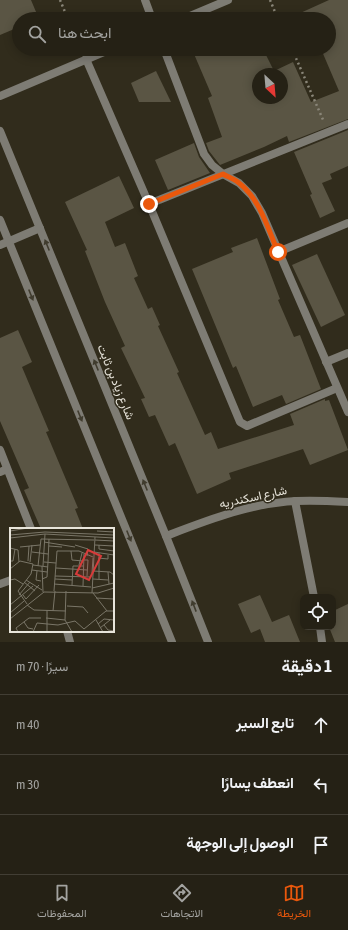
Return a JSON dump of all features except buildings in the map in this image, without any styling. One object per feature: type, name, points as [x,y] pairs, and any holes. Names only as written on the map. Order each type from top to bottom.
[{"type":"street","points":[[145,0],[149,12]]},
{"type":"street","points":[[200,12],[228,0]]},
{"type":"street","points":[[0,96],[94,56]]},
{"type":"street","points":[[167,56],[204,154],[212,165],[223,174],[239,183],[252,196],[262,213],[348,412]]},
{"type":"street","points":[[86,59],[149,204],[240,422],[247,426],[338,388]]},
{"type":"street","points":[[149,204],[348,124]]},
{"type":"street","name":"شارع زياد بن ثابت","points":[[0,131],[208,642]]},
{"type":"street","points":[[0,220],[172,642]]},
{"type":"street","points":[[278,252],[348,223]]},
{"type":"street","points":[[0,245],[40,228]]},
{"type":"street","points":[[326,362],[348,353]]},
{"type":"street","points":[[0,450],[4,470],[31,528]]},
{"type":"street","points":[[295,501],[313,594]]},
{"type":"street","name":"شارع اسكندريه","points":[[166,536],[207,520],[251,507],[295,501],[348,502]]},
{"type":"street","points":[[0,584],[10,580]]},
{"type":"street","points":[[320,630],[322,642]]},
{"type":"street","points":[[67,632],[70,642]]},
{"type":"path","points":[[60,0],[65,12]]},
{"type":"path","points":[[270,0],[275,12]]},
{"type":"path","points":[[295,56],[328,132]]},
{"type":"route","points":[[149,204],[223,174],[239,183],[252,196],[262,213],[278,252]]}]
